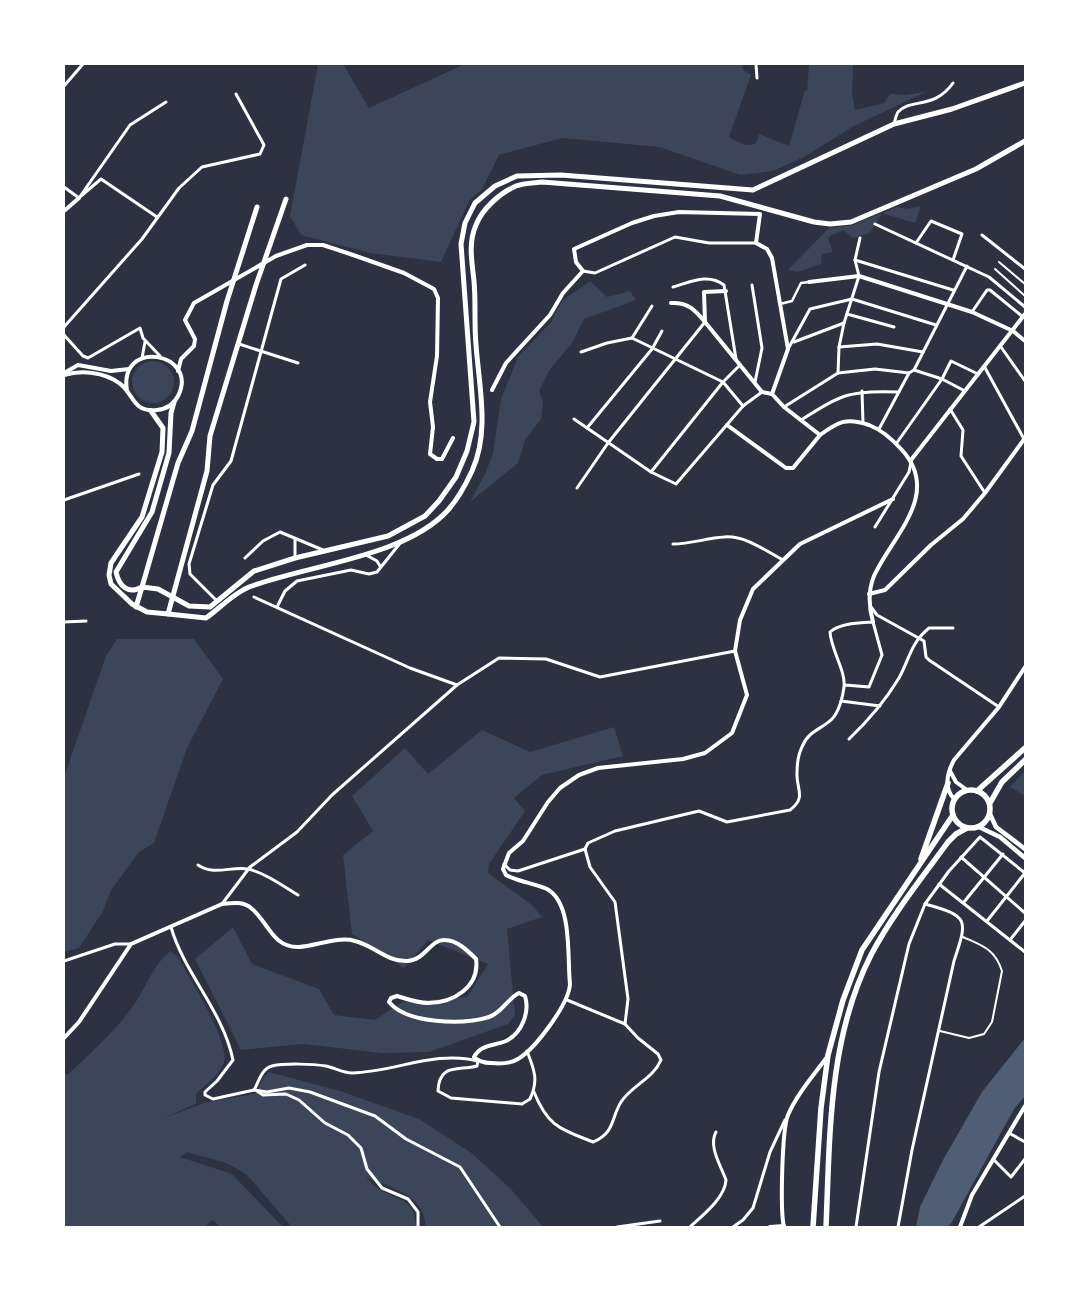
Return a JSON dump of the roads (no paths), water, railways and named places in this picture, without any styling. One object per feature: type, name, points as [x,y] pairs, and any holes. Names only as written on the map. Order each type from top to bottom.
[{"type":"highway","points":[[977,791],[1025,748]]},
{"type":"highway","points":[[826,1227],[831,1103],[838,1058],[854,1000],[870,957],[886,929],[948,842],[956,834],[967,828],[979,827],[985,822],[990,814],[990,803],[1002,782],[1025,760]]},
{"type":"highway","points":[[919,864],[948,783]]},
{"type":"highway","points":[[813,1227],[821,1108],[828,1055],[843,1000],[862,950],[952,815],[954,799],[967,790],[977,791],[987,798],[990,803]]},
{"type":"highway","points":[[952,815],[958,823],[967,828]]},
{"type":"main road","points":[[174,402],[171,413],[169,454],[152,512],[116,572],[119,582],[127,590],[136,591],[142,587],[158,589],[189,606],[210,606],[254,571],[295,558],[388,536],[410,525],[439,501],[456,477],[467,452],[474,422],[461,244],[465,223],[475,203],[495,186],[517,176],[561,175],[753,190],[894,124],[952,109],[1025,83]]},
{"type":"main road","points":[[151,411],[163,428],[162,452],[142,517],[111,563],[109,575],[111,584],[136,606],[147,612],[206,618],[248,588],[365,554],[402,540],[426,528],[448,510],[472,471],[479,446],[483,412],[476,344],[474,280],[471,262],[472,243],[476,224],[495,199],[516,186],[542,182],[720,196],[814,222],[830,224],[850,222],[976,169],[1025,141]]},
{"type":"main road","points":[[168,614],[207,471],[210,436],[256,285],[286,199]]},
{"type":"main road","points":[[136,606],[178,463],[192,431],[227,302],[257,207]]},
{"type":"main road","points":[[990,814],[996,826],[1025,849]]},
{"type":"main road","points":[[979,827],[1000,837],[1025,858]]},
{"type":"street","points":[[64,86],[83,64]]},
{"type":"street","points":[[756,64],[757,78]]},
{"type":"street","points":[[894,124],[899,112],[909,106],[945,95],[953,83]]},
{"type":"street","points":[[64,327],[129,254],[179,188],[202,167],[260,154],[263,151],[264,145],[236,94]]},
{"type":"street","points":[[78,198],[130,125],[166,102]]},
{"type":"street","points":[[64,211],[101,179],[157,217]]},
{"type":"street","points":[[64,187],[78,198]]},
{"type":"street","points":[[756,243],[760,214],[679,212],[632,223],[574,249],[576,262],[583,271],[595,273],[675,237],[709,243],[756,243],[767,249],[772,258],[788,349]]},
{"type":"street","points":[[916,243],[931,221],[962,234],[953,260]]},
{"type":"street","points":[[875,224],[989,277],[1025,307]]},
{"type":"street","points":[[982,235],[1025,269]]},
{"type":"street","points":[[838,372],[844,323],[859,276],[855,260],[860,238]]},
{"type":"street","points":[[64,374],[85,371],[119,383],[136,405],[151,411],[160,410],[174,402],[181,387],[178,370],[181,359],[194,346],[195,339],[185,320],[194,303],[276,256],[307,245],[323,246],[383,266],[434,289],[438,298],[437,356],[430,402],[433,427],[430,454],[436,459],[442,459],[453,438]]},
{"type":"street","points":[[855,260],[954,290]]},
{"type":"street","points":[[217,601],[190,574],[189,564],[213,485],[231,461],[281,279],[305,265]]},
{"type":"street","points":[[879,429],[909,373],[914,370],[967,266]]},
{"type":"street","points":[[492,390],[506,363],[550,315],[563,293],[583,271]]},
{"type":"street","points":[[780,304],[792,300],[801,284],[859,276],[972,312],[1013,331],[1025,341]]},
{"type":"street","points":[[673,287],[704,278],[718,280],[724,285],[736,360]]},
{"type":"street","points":[[752,285],[762,348],[754,382]]},
{"type":"street","points":[[875,527],[909,472],[911,460],[984,366],[1002,346],[1024,315],[990,290],[987,290],[972,312]]},
{"type":"street","points":[[577,488],[608,442],[705,322],[704,292],[726,291]]},
{"type":"street","points":[[772,394],[788,349],[810,309],[852,299],[936,325]]},
{"type":"street","points":[[671,303],[686,304],[695,309],[762,392],[772,394],[784,407],[820,435]]},
{"type":"street","points":[[632,338],[652,306]]},
{"type":"street","points":[[847,314],[894,327]]},
{"type":"street","points":[[793,342],[844,323]]},
{"type":"street","points":[[64,335],[83,356],[88,358],[140,328],[145,341],[178,370]]},
{"type":"street","points":[[588,428],[652,349],[662,331]]},
{"type":"street","points":[[581,352],[607,343],[632,338],[723,382],[743,406]]},
{"type":"street","points":[[142,358],[145,341]]},
{"type":"street","points":[[239,344],[298,364]]},
{"type":"street","points":[[840,347],[877,344],[923,352]]},
{"type":"street","points":[[1002,346],[1025,381]]},
{"type":"street","points":[[127,391],[126,376],[130,369],[142,358],[160,356]]},
{"type":"street","points":[[170,361],[181,359]]},
{"type":"street","points":[[896,444],[942,379],[951,361],[978,374]]},
{"type":"street","points":[[64,374],[78,365],[112,372],[130,369]]},
{"type":"street","points":[[651,472],[723,382],[740,366]]},
{"type":"street","points":[[870,594],[885,590],[931,545],[963,519],[1025,439],[984,366]]},
{"type":"street","points":[[784,407],[838,372],[875,369],[909,373]]},
{"type":"street","points":[[914,370],[942,379],[965,391]]},
{"type":"street","points":[[801,420],[838,397],[862,391],[899,392]]},
{"type":"street","points":[[862,391],[863,423]]},
{"type":"street","points":[[574,419],[651,472],[676,484],[743,406],[762,392]]},
{"type":"street","points":[[950,409],[964,430],[961,456],[985,493]]},
{"type":"street","points":[[727,425],[786,468],[793,468],[820,435],[839,421],[863,423],[879,429],[911,460],[916,469],[917,495],[902,532],[877,570],[870,594],[873,622],[882,655],[869,687],[845,685]]},
{"type":"street","points":[[64,500],[139,474]]},
{"type":"street","points":[[254,1090],[265,1070],[272,1066],[314,1065],[349,1073],[384,1069],[447,1056],[502,1064],[517,1060],[528,1051],[567,1000],[570,984],[566,922],[562,906],[547,889],[506,875],[504,864],[509,852],[523,840],[548,802],[560,788],[579,775],[598,768],[683,759],[705,753],[732,733],[746,695],[735,651],[740,620],[753,589],[800,544],[893,499]]},
{"type":"street","points":[[245,558],[263,541],[280,532],[290,534],[295,540],[325,551]]},
{"type":"street","points":[[673,544],[689,544],[726,537],[743,539],[783,560]]},
{"type":"street","points":[[295,540],[295,558]]},
{"type":"street","points":[[277,607],[284,591],[297,582],[351,570],[369,574],[377,572],[402,540]]},
{"type":"street","points":[[365,554],[377,561],[380,566]]},
{"type":"street","points":[[254,597],[410,668],[457,685]]},
{"type":"street","points":[[870,606],[877,615],[924,641],[926,657],[999,707]]},
{"type":"street","points":[[64,622],[86,621]]},
{"type":"street","points":[[625,1024],[628,999],[616,902],[590,867],[585,849],[588,843],[615,831],[699,811],[726,822],[775,815],[790,810],[796,805],[800,796],[796,775],[798,756],[804,740],[812,732],[832,720],[841,701],[845,685],[830,643],[830,632],[833,629],[854,623],[873,622]]},
{"type":"street","points":[[849,739],[880,706],[900,676],[917,638],[929,628],[954,628]]},
{"type":"street","points":[[222,904],[248,869],[297,832],[332,795],[457,685],[499,658],[546,659],[600,677],[735,651]]},
{"type":"street","points":[[954,799],[947,788],[950,769],[960,753],[999,707],[1025,667]]},
{"type":"street","points":[[841,701],[880,706]]},
{"type":"street","points":[[950,769],[956,782],[967,790]]},
{"type":"street","points":[[856,1227],[879,1072],[909,944],[925,904],[961,857],[980,837],[1025,873],[987,920]]},
{"type":"street","points":[[504,864],[510,870],[518,871],[585,849]]},
{"type":"street","points":[[964,902],[1002,854]]},
{"type":"street","points":[[961,857],[1025,913]]},
{"type":"street","points":[[198,865],[205,870],[214,871],[248,869],[298,895]]},
{"type":"street","points":[[940,884],[1025,952]]},
{"type":"street","points":[[64,961],[115,944],[132,944],[222,904],[236,902],[251,907],[270,933],[279,941],[292,947],[313,947],[353,940],[396,960],[407,961],[420,959],[437,941],[444,939],[455,942],[476,959],[478,971],[474,980],[455,997],[441,1001],[421,1002],[397,996],[391,998],[389,1002],[395,1010],[406,1016],[430,1021],[489,1017],[501,1010],[513,996],[519,993],[525,996],[527,1003],[526,1015],[520,1027],[505,1042],[477,1051],[474,1056],[478,1061]]},
{"type":"street","points":[[898,1227],[912,1150],[940,1031],[954,961],[963,936],[963,924],[956,913],[925,904]]},
{"type":"street","points":[[1010,940],[1025,921]]},
{"type":"street","points":[[170,926],[219,1020],[233,1060],[217,1082],[205,1092],[205,1096],[213,1099],[254,1090],[266,1092],[289,1088],[310,1092],[374,1116],[406,1138],[460,1167],[500,1227]]},
{"type":"street","points":[[64,1038],[79,1022],[132,944]]},
{"type":"street","points":[[534,1091],[541,1110],[554,1125],[593,1142],[602,1138],[616,1118],[621,1102],[653,1074],[661,1060],[658,1054],[638,1038],[625,1024],[567,1000]]},
{"type":"street","points":[[478,1061],[477,1066],[452,1068],[444,1073],[438,1082],[438,1092],[451,1098],[522,1104],[530,1099],[534,1091],[536,1071],[528,1051]]},
{"type":"street","points":[[732,1227],[743,1220],[753,1208],[770,1152],[787,1117],[798,1096],[828,1055]]},
{"type":"street","points":[[254,1090],[263,1094],[286,1094],[299,1100],[325,1123],[348,1135],[361,1148],[367,1169],[382,1188],[408,1199],[418,1212],[418,1227]]},
{"type":"street","points":[[960,1227],[972,1195],[1025,1106]]},
{"type":"street","points":[[1019,1116],[1025,1119]]},
{"type":"street","points":[[770,1227],[784,1227],[781,1207],[787,1117]]},
{"type":"street","points":[[690,1227],[723,1192],[726,1185],[714,1146],[713,1137],[716,1132]]},
{"type":"street","points":[[1009,1133],[1025,1142]]},
{"type":"street","points":[[993,1158],[1011,1177],[1025,1160]]},
{"type":"street","points":[[979,1227],[1025,1196]]},
{"type":"street","points":[[617,1227],[660,1220]]},
{"type":"lane","points":[[998,262],[1025,284]]},
{"type":"lane","points":[[995,269],[1025,296]]},
{"type":"lane","points":[[940,1031],[969,1038],[984,1034],[992,1022],[1002,971],[992,952],[963,936]]}]
